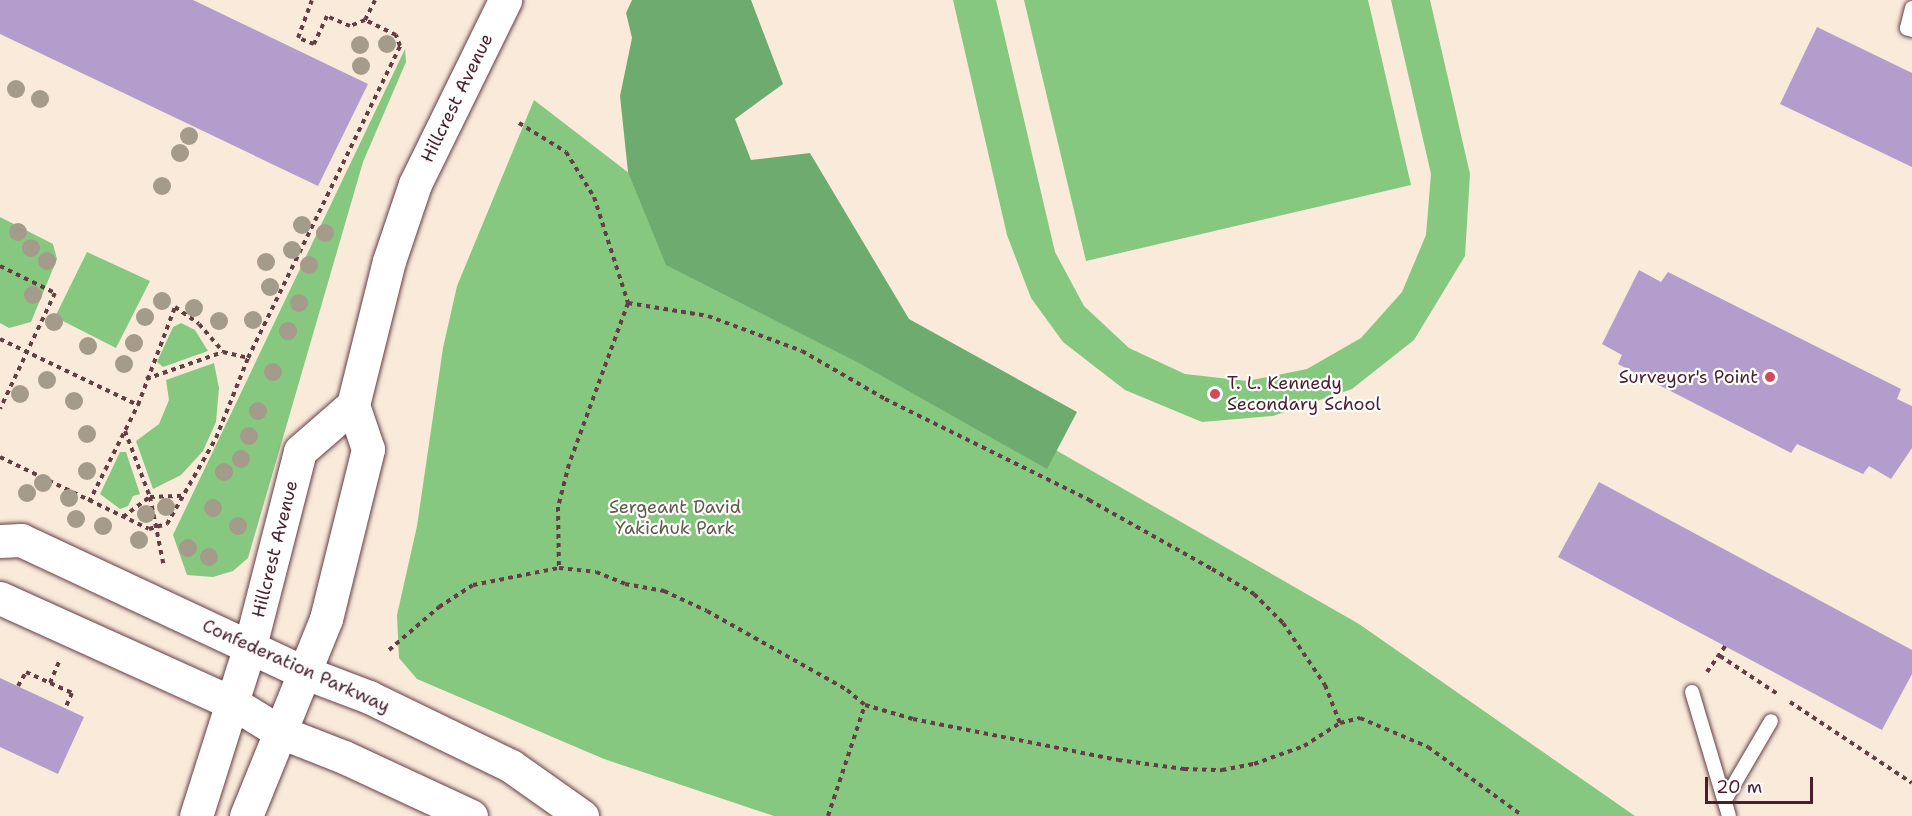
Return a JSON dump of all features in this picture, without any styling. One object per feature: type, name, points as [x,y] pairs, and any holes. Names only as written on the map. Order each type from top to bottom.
[{"type":"street","name":"Hillcrest Avenue","points":[[196,816],[250,646],[300,451],[353,405],[389,261],[415,184],[500,2]]},
{"type":"street","points":[[246,816],[326,619],[368,449],[353,405]]},
{"type":"street","name":"Confederation Parkway","points":[[0,541],[21,540],[303,672],[369,698],[511,766],[582,816]]},
{"type":"street","points":[[0,598],[232,703],[280,732],[471,816]]},
{"type":"lane","points":[[1912,8],[1906,28],[1912,30]]},
{"type":"lane","points":[[1692,692],[1726,798],[1729,816]]},
{"type":"lane","points":[[1726,798],[1771,721]]},
{"type":"path","points":[[312,0],[315,1],[298,38],[314,44],[327,16],[350,26],[365,20],[375,0]]},
{"type":"path","points":[[0,457],[149,529],[167,524],[216,438],[248,357],[400,46],[396,35],[365,20]]},
{"type":"path","points":[[519,123],[566,152],[594,197],[628,303],[569,464],[558,507],[559,568]]},
{"type":"path","points":[[0,266],[55,293],[0,409]]},
{"type":"path","points":[[628,303],[708,316],[802,351],[885,399],[1089,500],[1212,569],[1254,594],[1282,623],[1325,685],[1340,723]]},
{"type":"path","points":[[90,502],[138,405],[175,307],[199,324],[223,352]]},
{"type":"path","points":[[0,339],[138,405]]},
{"type":"path","points":[[146,379],[223,352],[248,357]]},
{"type":"path","points":[[125,430],[150,497],[158,527],[164,568]]},
{"type":"path","points":[[123,517],[150,497],[184,496]]},
{"type":"path","points":[[389,650],[439,608],[473,585],[559,568],[596,572],[626,584],[664,591],[707,611],[847,690],[866,705],[925,721],[1184,770],[1222,770],[1254,764],[1304,746],[1340,723],[1360,718],[1428,747],[1522,816]]},
{"type":"path","points":[[1692,692],[1725,646]]},
{"type":"path","points":[[1720,656],[1912,783]]},
{"type":"path","points":[[50,683],[60,659]]},
{"type":"path","points":[[18,686],[26,672],[72,693],[65,709]]},
{"type":"path","points":[[828,816],[866,705]]},
{"type":"green space","points":[[632,0],[751,0],[783,84],[735,119],[751,160],[810,153],[909,319],[1077,412],[1047,469],[857,362],[666,265],[628,172],[620,96],[632,38],[626,13]]},
{"type":"green space","points":[[953,0],[996,0],[1055,252],[1084,306],[1129,348],[1185,374],[1247,381],[1307,369],[1361,338],[1402,292],[1426,235],[1431,174],[1391,0],[1430,0],[1470,174],[1465,256],[1414,340],[1352,389],[1273,416],[1202,422],[1125,390],[1063,342],[1031,298],[1007,235]]},
{"type":"green space","points":[[1024,0],[1368,0],[1411,185],[1086,261]]},
{"type":"green space","points":[[405,49],[406,62],[363,162],[248,558],[233,571],[213,577],[187,575],[173,535]]},
{"type":"green space","name":"Sergeant David Yakichuk Park","points":[[534,100],[794,300],[1359,624],[1635,816],[774,816],[604,759],[417,679],[399,658],[397,615],[417,526],[443,348],[457,286]]},
{"type":"green space","points":[[0,217],[53,244],[57,259],[31,322],[9,328],[0,323]]},
{"type":"green space","points":[[87,252],[150,281],[116,348],[55,317]]},
{"type":"green space","points":[[181,323],[195,330],[208,351],[163,367],[157,362],[173,327]]},
{"type":"green space","points":[[214,363],[219,388],[216,422],[203,451],[181,475],[153,489],[136,441],[159,424],[169,400],[166,380]]},
{"type":"green space","points":[[120,452],[126,452],[140,494],[133,496],[128,506],[120,509],[100,494]]},
{"type":"building","points":[[0,0],[193,0],[368,84],[318,186],[0,34]]},
{"type":"building","points":[[1817,27],[1912,73],[1912,167],[1780,104]]},
{"type":"building","name":"Surveyor's Point","points":[[1639,270],[1661,282],[1668,272],[1901,389],[1897,399],[1912,406],[1912,448],[1891,479],[1869,466],[1863,474],[1797,444],[1791,453],[1618,364],[1622,355],[1602,344]]},
{"type":"building","points":[[1599,482],[1912,650],[1912,674],[1882,730],[1558,557]]},
{"type":"building","points":[[0,678],[84,717],[58,774],[0,747]]},
{"type":"place","name":"Surveyor's Point","points":[[1770,377]]},
{"type":"place","name":"T. L. Kennedy Secondary School","points":[[1215,394]]}]
